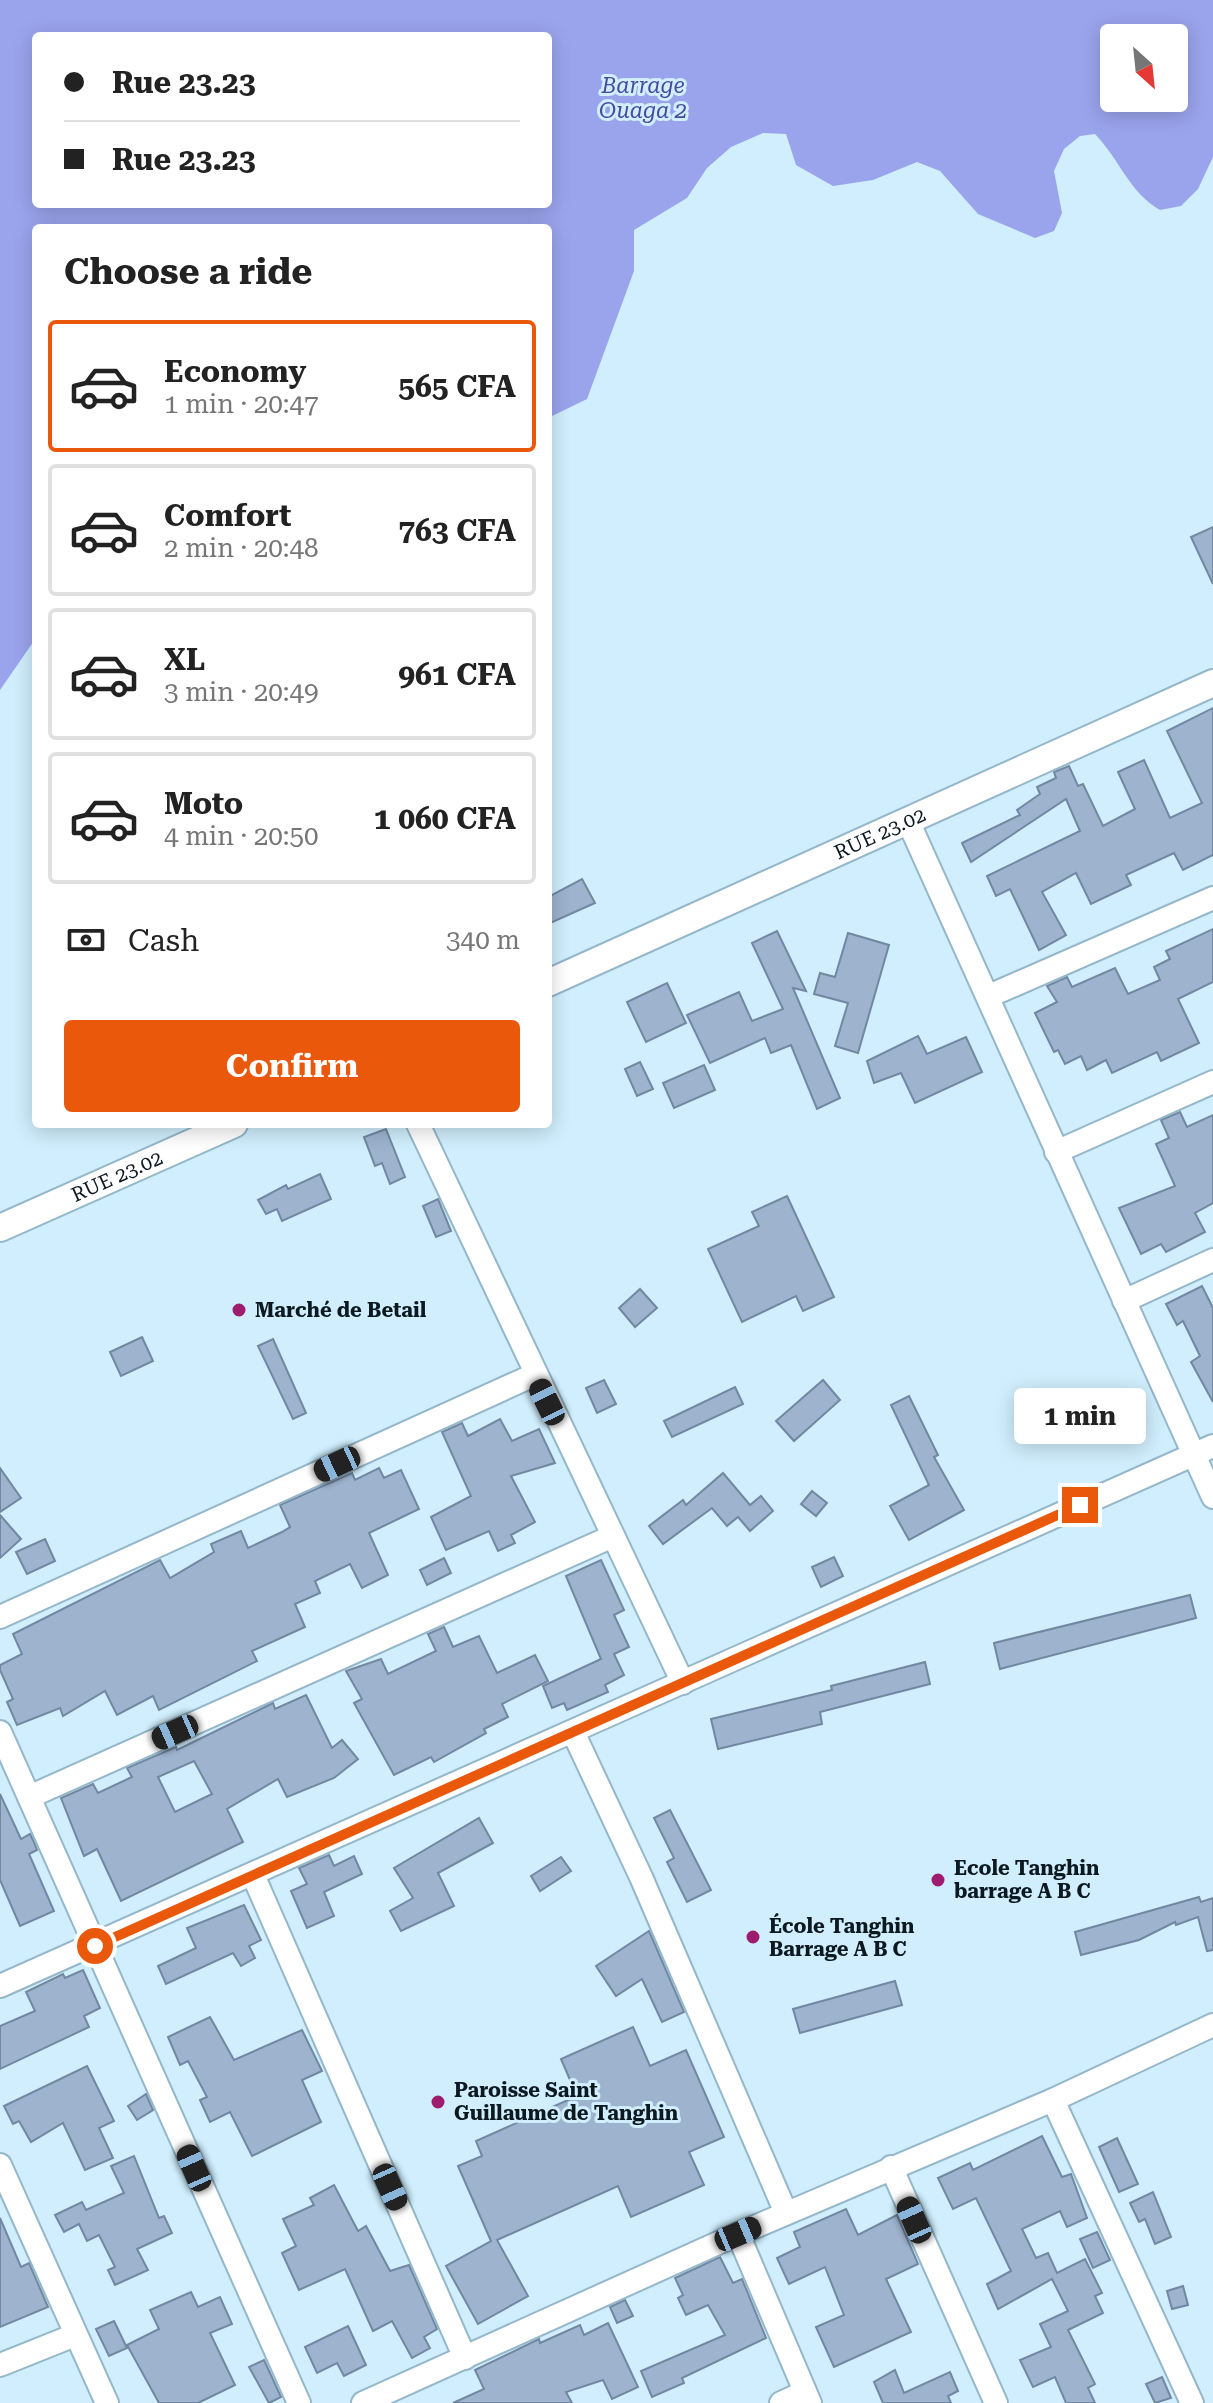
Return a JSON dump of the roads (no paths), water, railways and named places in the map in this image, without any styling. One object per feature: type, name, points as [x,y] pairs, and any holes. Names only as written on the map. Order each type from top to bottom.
[{"type":"street","name":"RUE 23.02","points":[[552,981],[1213,683]]},
{"type":"street","points":[[908,821],[1124,1301],[1204,1450],[1213,1497]]},
{"type":"street","points":[[989,996],[1213,898]]},
{"type":"street","points":[[1056,1152],[1213,1082]]},
{"type":"street","name":"RUE 23.02","points":[[0,1228],[225,1128]]},
{"type":"street","points":[[420,1128],[534,1375],[683,1683]]},
{"type":"street","points":[[1124,1301],[1213,1260]]},
{"type":"street","points":[[0,1617],[534,1375]]},
{"type":"street","points":[[0,1986],[1204,1450]]},
{"type":"street","points":[[29,1797],[613,1536]]},
{"type":"street","points":[[0,1732],[299,2403]]},
{"type":"street","points":[[573,1732],[641,1877],[786,2213]]},
{"type":"street","points":[[253,1875],[465,2358]]},
{"type":"street","points":[[363,2403],[738,2234],[1053,2100],[1213,2025]]},
{"type":"street","points":[[1053,2100],[1192,2403]]},
{"type":"street","points":[[891,2167],[996,2403]]},
{"type":"street","points":[[1,2171],[107,2403]]},
{"type":"street","points":[[738,2234],[808,2398],[781,2403]]},
{"type":"street","points":[[0,2365],[75,2335]]},
{"type":"water","name":"Barrage Ouaga 2","points":[[0,0],[1213,0],[1213,157],[1198,189],[1181,206],[1160,210],[1149,203],[1095,134],[1080,136],[1064,149],[1054,171],[1062,213],[1054,231],[1035,238],[978,214],[940,171],[917,162],[873,180],[833,186],[796,165],[786,134],[763,133],[731,147],[707,168],[687,198],[634,230],[634,271],[587,399],[552,416],[552,224],[32,224],[32,644],[0,690]]},
{"type":"place","name":"Marché de Betail","points":[[239,1310]]},
{"type":"place","name":"Ecole Tanghin barrage A B C","points":[[938,1880]]},
{"type":"place","name":"École Tanghin Barrage A B C","points":[[753,1937]]},
{"type":"place","name":"Paroisse Saint Guillaume de Tanghin","points":[[438,2102]]}]
